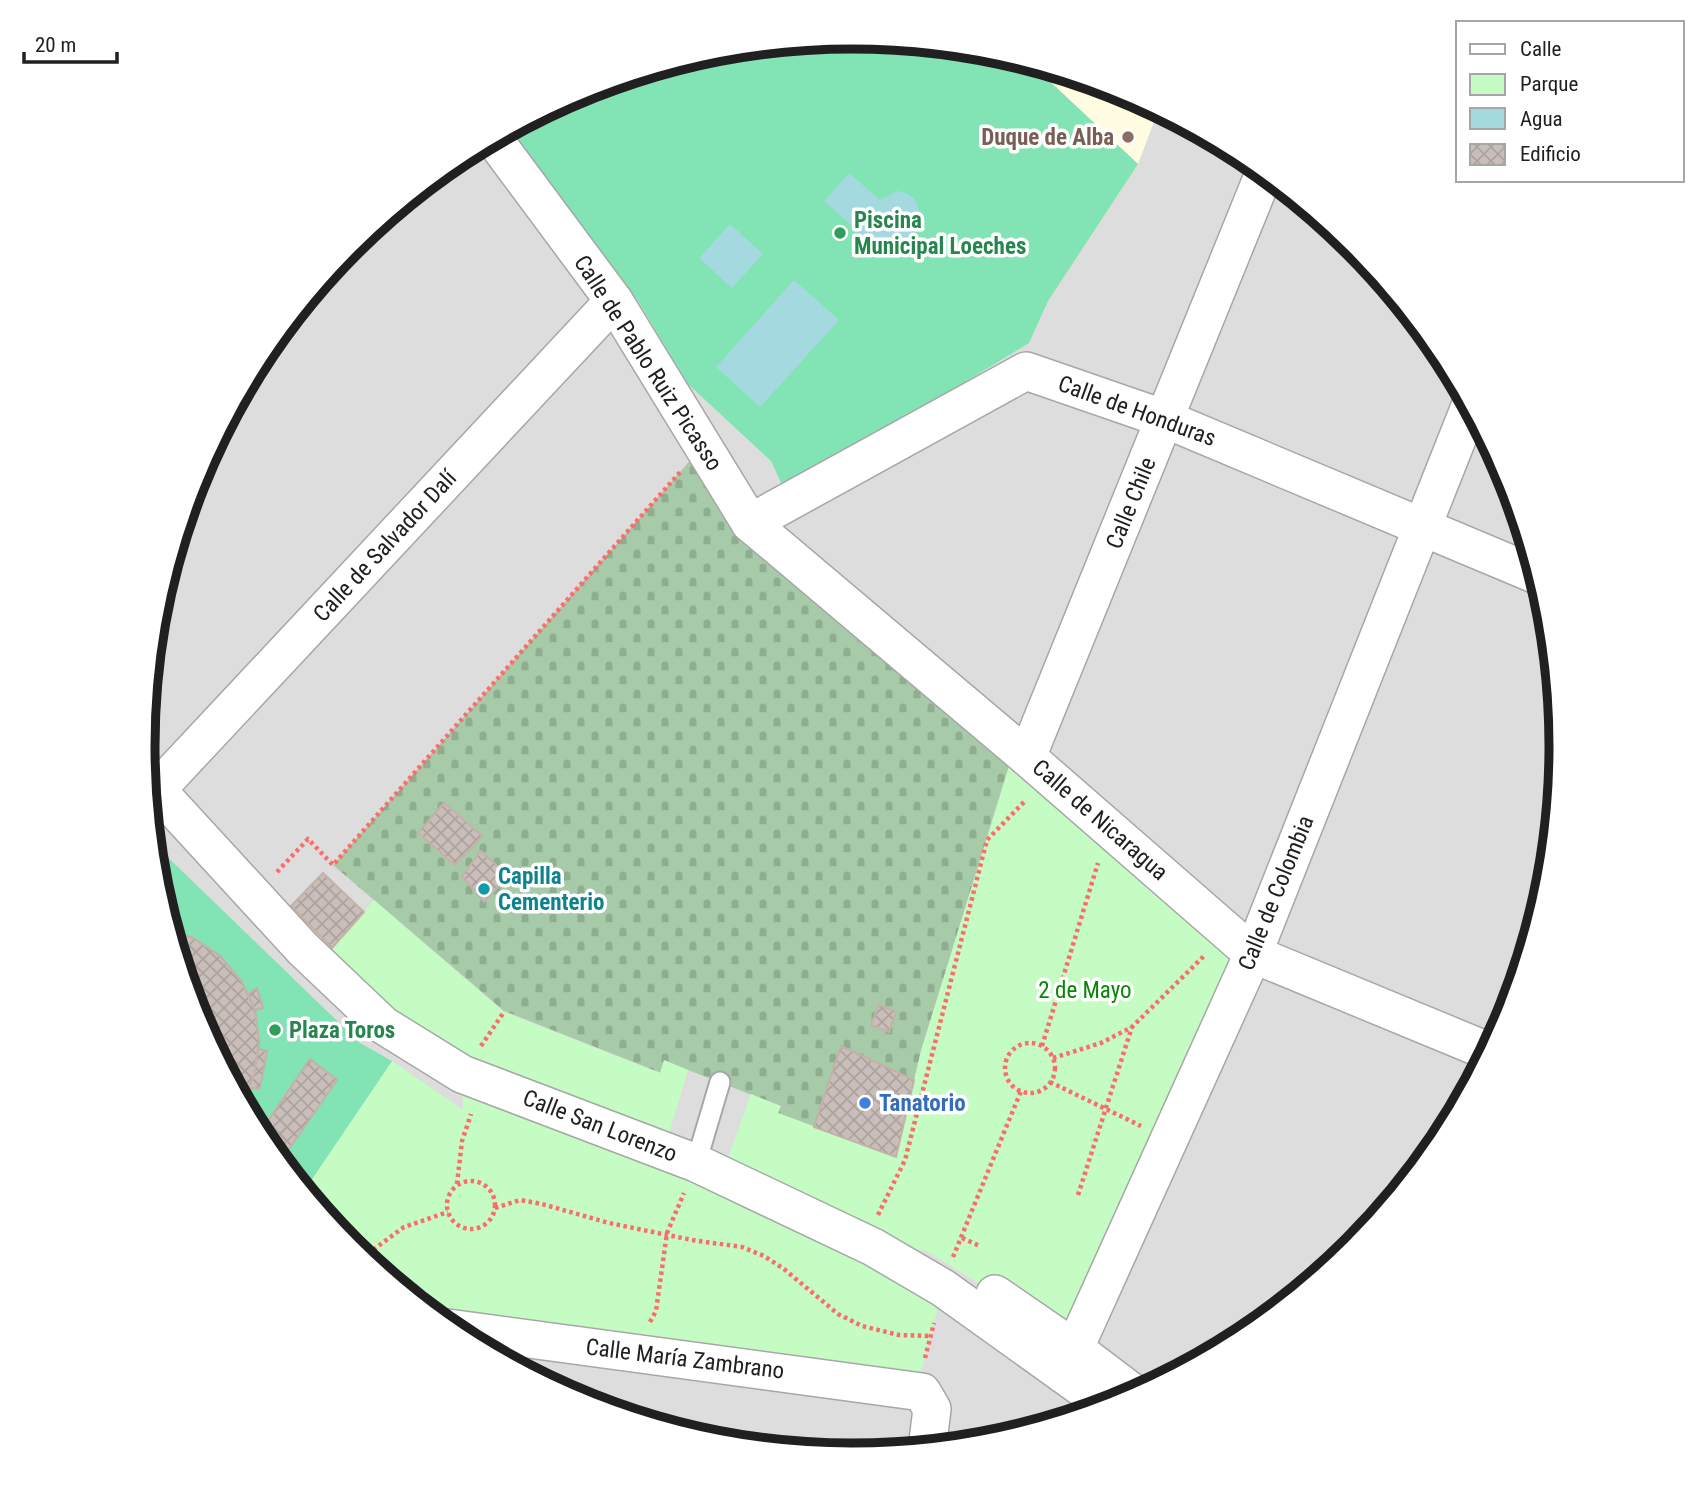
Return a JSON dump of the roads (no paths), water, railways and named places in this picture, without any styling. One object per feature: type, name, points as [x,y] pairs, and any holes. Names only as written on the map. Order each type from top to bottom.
[{"type":"street","name":"Calle de Pablo Ruiz Picasso","points":[[499,145],[614,301],[750,523]]},
{"type":"street","name":"Calle Chile","points":[[1039,768],[1165,419],[1261,182]]},
{"type":"street","name":"Calle de Salvador Dalí","points":[[156,783],[614,301]]},
{"type":"street","name":"Calle de Honduras","points":[[750,523],[1027,371],[1165,419],[1527,571]]},
{"type":"street","name":"Calle de Colombia","points":[[1069,1362],[1168,1141],[1241,943],[1422,527],[1466,416]]},
{"type":"street","name":"Calle de Nicaragua","points":[[750,523],[1241,943],[1481,1048]]},
{"type":"street","name":"Calle San Lorenzo","points":[[156,796],[303,949],[383,1026],[472,1077],[696,1163],[860,1239],[959,1259],[1069,1362],[1101,1398]]},
{"type":"street","name":"Calle María Zambrano","points":[[473,1331],[919,1391],[932,1409],[928,1440]]},
{"type":"street","points":[[1069,1362],[1124,1389]]},
{"type":"lane","points":[[696,1163],[720,1082]]},
{"type":"water","points":[[849,173],[880,200],[897,191],[908,194],[916,202],[919,210],[917,226],[890,259],[824,201]]},
{"type":"water","points":[[730,224],[763,254],[732,288],[699,258]]},
{"type":"water","points":[[794,280],[839,320],[760,407],[716,367]]},
{"type":"place","name":"Duque de Alba","points":[[1128,137]]},
{"type":"place","name":"Piscina Municipal Loeches","points":[[840,233]]},
{"type":"place","name":"Capilla Cementerio","points":[[484,889]]},
{"type":"place","name":"Plaza Toros","points":[[275,1030]]},
{"type":"place","name":"Tanatorio","points":[[865,1103]]},
{"type":"park label","name":"2 de Mayo","points":[[1085,990]]}]
